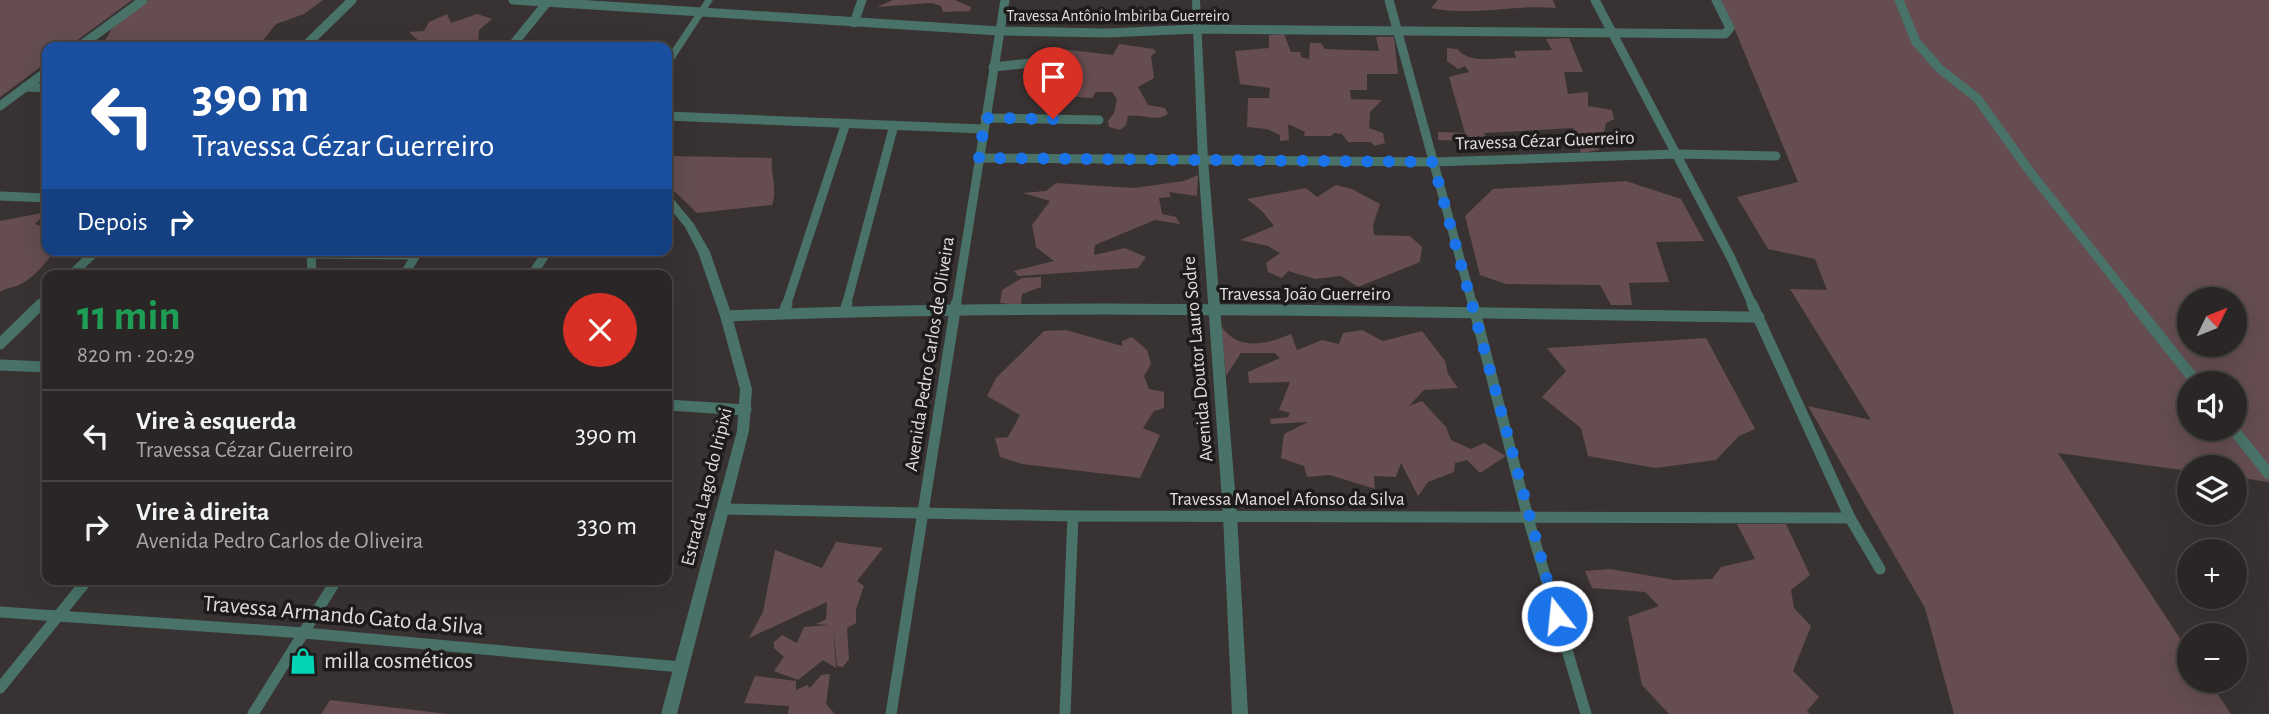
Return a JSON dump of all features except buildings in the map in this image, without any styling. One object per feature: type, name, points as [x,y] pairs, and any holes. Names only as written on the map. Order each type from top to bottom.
[{"type":"street","points":[[86,42],[144,0]]},
{"type":"street","points":[[309,42],[352,0]]},
{"type":"street","name":"Travessa Antônio Imbiriba Guerreiro","points":[[513,0],[999,31],[1107,33],[1196,29],[1725,34],[1730,28],[1716,0]]},
{"type":"street","points":[[672,56],[709,0]]},
{"type":"street","points":[[854,23],[862,0]]},
{"type":"street","name":"Avenida Pedro Carlos de Oliveira","points":[[891,714],[1005,0]]},
{"type":"street","name":"Avenida Doutor Lauro Sodre","points":[[1196,0],[1203,160],[1230,515],[1240,714]]},
{"type":"street","points":[[1389,0],[1475,312],[1528,518],[1586,714]]},
{"type":"street","points":[[1595,0],[1759,317],[1850,518],[1880,569]]},
{"type":"street","points":[[1899,0],[1916,42],[1940,69],[1977,98],[2031,173],[2188,371]]},
{"type":"street","points":[[515,42],[548,1]]},
{"type":"street","points":[[993,67],[1041,62],[1070,66]]},
{"type":"street","points":[[0,106],[42,75]]},
{"type":"street","points":[[25,87],[42,88]]},
{"type":"street","points":[[672,116],[894,124],[1099,120]]},
{"type":"street","points":[[784,312],[846,123]]},
{"type":"street","points":[[845,311],[894,124]]},
{"type":"street","name":"Travessa Cézar Guerreiro","points":[[979,158],[1433,162],[1677,154],[1776,156]]},
{"type":"street","points":[[0,195],[42,198]]},
{"type":"street","name":"Estrada Lago do Iripixi","points":[[669,714],[746,410],[746,389],[726,316],[704,252],[690,226],[672,204]]},
{"type":"street","points":[[76,270],[91,256]]},
{"type":"street","points":[[0,344],[42,303]]},
{"type":"street","name":"Travessa João Guerreiro","points":[[726,316],[845,311],[1213,311],[1759,317]]},
{"type":"street","points":[[0,365],[42,368]]},
{"type":"street","points":[[672,405],[746,410]]},
{"type":"street","points":[[2243,441],[2269,474]]},
{"type":"street","name":"Travessa Manoel Afonso da Silva","points":[[723,509],[1073,516],[1850,518]]},
{"type":"street","points":[[1065,714],[1073,516]]},
{"type":"street","points":[[0,688],[83,585]]},
{"type":"street","points":[[253,714],[333,585]]},
{"type":"street","name":"Travessa Armando Gato da Silva","points":[[0,612],[304,633],[681,667]]},
{"type":"shaded area","points":[[0,0],[132,0],[75,42],[42,42],[42,66],[0,97]]},
{"type":"shaded area","points":[[149,0],[323,0],[304,14],[276,24],[262,42],[104,42],[113,27]]},
{"type":"shaded area","points":[[893,0],[955,0],[971,7],[970,11],[943,12],[941,6],[931,3],[877,7]]},
{"type":"shaded area","points":[[1438,0],[1553,0],[1556,8],[1461,11],[1431,8]]},
{"type":"shaded area","points":[[1719,0],[2269,0],[2269,482],[2247,479],[2247,455],[2177,455],[2177,469],[2058,453],[2177,634],[2177,693],[2217,693],[2231,714],[1954,714],[1925,608],[1808,406],[1871,420],[1790,289],[1827,290],[1815,259],[1768,249],[1737,197],[1798,182],[1735,30]]},
{"type":"shaded area","points":[[447,14],[451,23],[477,14],[492,19],[479,30],[478,42],[420,42],[409,32],[424,31],[429,22]]},
{"type":"shaded area","points":[[1284,34],[1291,52],[1300,52],[1301,57],[1309,59],[1310,43],[1321,43],[1325,49],[1379,51],[1376,37],[1394,37],[1398,74],[1367,74],[1367,90],[1350,90],[1351,99],[1382,100],[1370,112],[1369,128],[1383,133],[1385,143],[1374,146],[1371,142],[1348,142],[1342,134],[1334,133],[1331,136],[1304,136],[1305,132],[1288,124],[1289,140],[1280,141],[1280,135],[1267,129],[1247,127],[1248,98],[1269,98],[1270,88],[1240,84],[1235,51],[1269,48],[1269,35]]},
{"type":"shaded area","points":[[1569,38],[1583,72],[1564,72],[1568,94],[1588,92],[1588,106],[1612,110],[1614,119],[1606,123],[1604,132],[1595,135],[1599,150],[1581,153],[1573,128],[1484,133],[1489,142],[1438,140],[1438,132],[1465,133],[1449,77],[1469,72],[1465,66],[1458,69],[1447,61],[1447,48],[1457,49],[1477,59],[1516,58],[1514,51],[1552,50],[1546,39]]},
{"type":"shaded area","points":[[1119,44],[1154,49],[1156,52],[1151,56],[1154,78],[1138,87],[1148,105],[1165,108],[1168,114],[1159,118],[1128,116],[1126,125],[1120,130],[1109,127],[1108,121],[1114,113],[1117,99],[1112,92],[1096,92],[1092,98],[1060,96],[1052,88],[1033,78],[1076,77],[1076,66],[1058,57],[1061,49],[1113,55]]},
{"type":"shaded area","points":[[672,156],[772,158],[772,205],[697,213],[672,189]]},
{"type":"shaded area","points":[[1198,175],[1197,196],[1169,192],[1171,197],[1159,198],[1162,214],[1176,217],[1180,224],[1155,220],[1095,245],[1094,255],[1125,248],[1146,257],[1138,268],[1018,276],[1014,271],[1054,261],[1036,247],[1032,225],[1050,201],[1023,193],[1046,191],[1056,183],[1134,188],[1184,181]]},
{"type":"shaded area","points":[[1626,181],[1681,199],[1704,241],[1656,242],[1669,282],[1629,283],[1632,305],[1611,305],[1600,285],[1506,284],[1480,275],[1465,216],[1493,189]]},
{"type":"shaded area","points":[[1336,185],[1352,189],[1380,204],[1373,225],[1374,235],[1410,236],[1422,247],[1420,262],[1358,287],[1341,276],[1315,279],[1288,271],[1282,278],[1268,272],[1266,263],[1280,253],[1268,246],[1240,240],[1274,226],[1262,211],[1247,199],[1306,188],[1317,197]]},
{"type":"shaded area","points":[[42,213],[42,217],[35,224],[42,227],[42,256],[50,256],[31,278],[0,292],[0,221]]},
{"type":"shaded area","points":[[1041,277],[1041,287],[1022,294],[1021,305],[1000,303],[1002,290],[1022,278]]},
{"type":"shaded area","points":[[1221,326],[1236,340],[1245,343],[1263,343],[1291,334],[1297,350],[1322,340],[1339,344],[1343,333],[1362,330],[1383,341],[1422,331],[1445,361],[1448,374],[1458,388],[1424,390],[1409,406],[1422,401],[1446,427],[1451,440],[1471,449],[1484,443],[1506,456],[1480,473],[1467,460],[1455,463],[1454,472],[1428,482],[1418,496],[1401,463],[1396,477],[1374,476],[1375,489],[1330,475],[1307,477],[1304,466],[1281,458],[1284,434],[1308,422],[1271,424],[1270,419],[1288,417],[1290,413],[1279,410],[1290,382],[1249,383],[1248,372],[1280,358],[1275,353],[1241,353],[1226,376]]},
{"type":"shaded area","points":[[1066,330],[1122,346],[1122,341],[1132,337],[1147,350],[1151,364],[1144,376],[1149,389],[1164,392],[1164,408],[1154,411],[1143,428],[1160,435],[1140,478],[1022,464],[1000,457],[995,438],[1008,437],[1020,415],[987,396],[996,378],[1044,331]]},
{"type":"shaded area","points":[[1706,338],[1755,429],[1739,436],[1716,460],[1655,468],[1588,456],[1581,428],[1542,397],[1566,371],[1547,348]]},
{"type":"shaded area","points":[[1737,524],[1786,524],[1810,575],[1791,590],[1794,608],[1811,626],[1793,671],[1819,697],[1807,711],[1810,714],[1669,714],[1642,685],[1628,617],[1659,606],[1645,592],[1592,588],[1585,571],[1610,569],[1675,580],[1712,579],[1721,567],[1755,559]]},
{"type":"shaded area","points":[[836,542],[883,548],[857,581],[864,586],[856,609],[856,623],[847,628],[849,659],[843,667],[837,666],[833,625],[836,668],[823,660],[798,680],[774,671],[784,657],[774,648],[774,642],[782,635],[797,643],[804,627],[828,625],[816,624],[826,619],[827,602],[749,638],[763,612],[775,550],[822,568]]},
{"type":"shaded area","points":[[830,674],[826,704],[835,714],[788,714],[789,706],[744,703],[755,676],[796,681],[796,690],[807,685],[810,688],[821,675]]},
{"type":"shaded area","points":[[330,700],[448,714],[321,714]]},
{"type":"place","name":"milla cosméticos","points":[[303,661]]},
{"type":"route","points":[[1053,119],[985,118],[979,158],[1433,162],[1528,518],[1557,616]]}]
